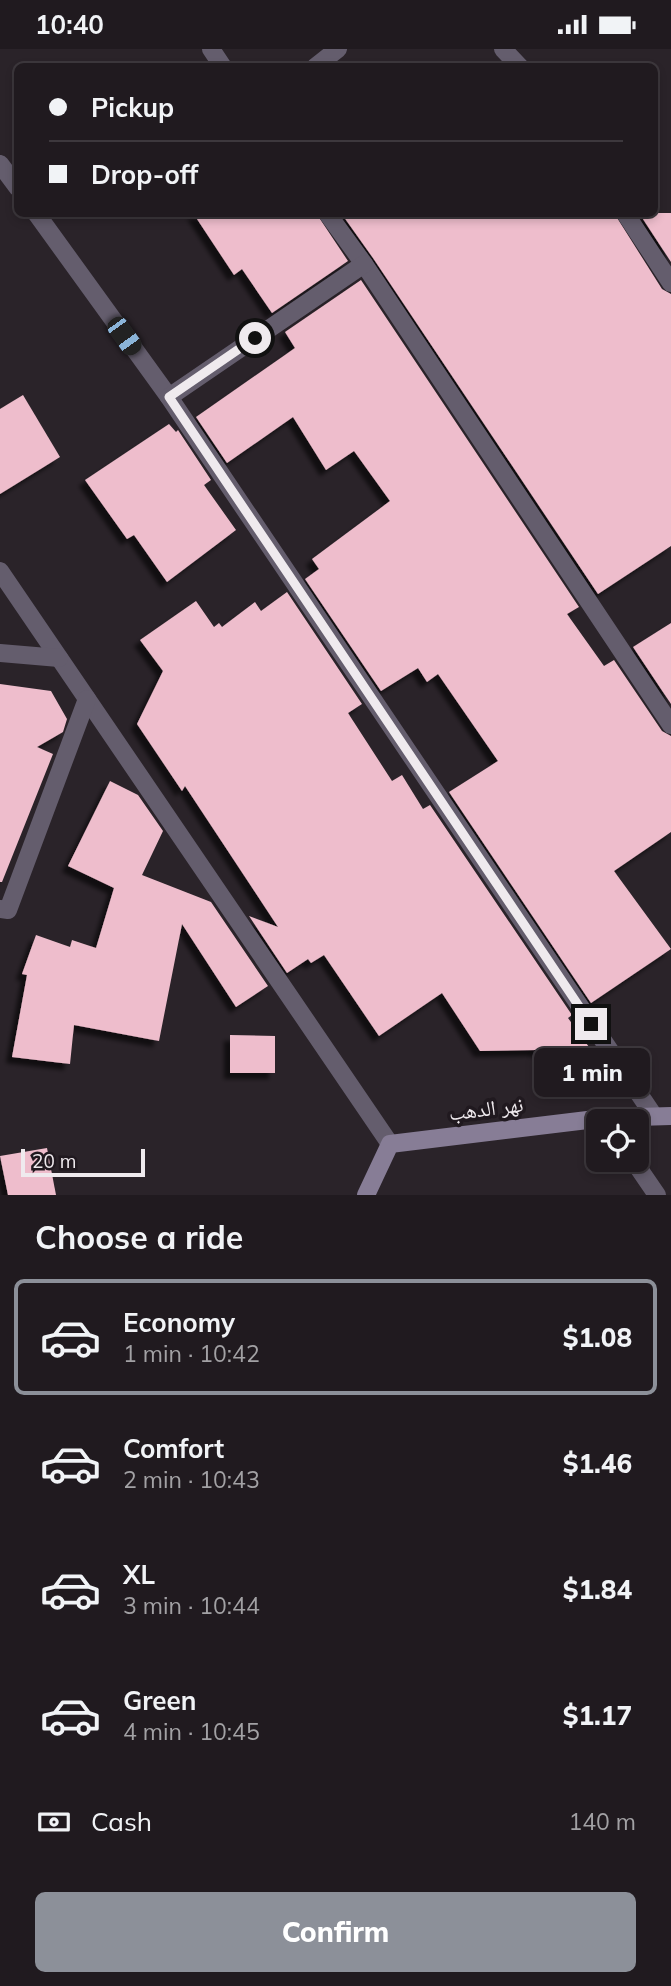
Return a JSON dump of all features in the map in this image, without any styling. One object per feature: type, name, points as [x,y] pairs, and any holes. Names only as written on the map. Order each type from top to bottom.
[{"type":"main road","name":"نهر الدهب","points":[[390,1144],[586,1122]]},
{"type":"main road","points":[[366,1195],[390,1144]]},
{"type":"street","points":[[320,63],[338,49]]},
{"type":"street","points":[[503,49],[516,63]]},
{"type":"street","points":[[0,164],[14,183]]},
{"type":"street","points":[[39,217],[169,397],[662,1116]]},
{"type":"street","points":[[330,217],[671,725]]},
{"type":"street","points":[[628,217],[671,283]]},
{"type":"street","points":[[169,397],[363,264]]},
{"type":"street","points":[[0,572],[390,1144]]},
{"type":"street","points":[[0,653],[58,657]]},
{"type":"street","points":[[0,909],[8,910],[87,699]]},
{"type":"street","points":[[642,1172],[657,1195]]},
{"type":"building","points":[[658,213],[671,213],[671,262],[642,217],[658,217]]},
{"type":"building","points":[[196,217],[319,217],[348,261],[272,313],[242,269],[234,275]]},
{"type":"building","points":[[344,217],[617,217],[662,289],[671,294],[671,546],[598,594]]},
{"type":"building","points":[[361,280],[579,607],[567,614],[604,666],[614,660],[662,731],[671,736],[671,832],[614,871],[671,949],[591,1003],[449,792],[498,761],[438,674],[427,682],[418,668],[381,691],[305,579],[319,569],[312,559],[390,501],[354,451],[326,470],[293,417],[227,463],[196,417],[295,348],[285,332]]},
{"type":"building","points":[[23,395],[60,457],[0,494],[0,409]]},
{"type":"building","points":[[169,424],[176,432],[178,430],[211,480],[204,485],[236,530],[167,582],[134,535],[127,539],[85,480]]},
{"type":"building","points":[[287,592],[362,704],[348,713],[392,781],[402,775],[423,809],[430,805],[572,1015],[568,1018],[589,1047],[547,1052],[480,1051],[442,993],[379,1036],[324,955],[311,963],[308,959],[287,973],[249,916],[278,927],[185,786],[182,791],[137,724],[163,671],[140,640],[196,601],[214,627],[219,623],[222,627],[255,602],[261,611]]},
{"type":"building","points":[[671,623],[671,704],[633,647]]},
{"type":"building","points":[[0,684],[51,691],[67,719],[63,732],[37,747],[53,754],[2,882],[0,882]]},
{"type":"building","points":[[110,781],[138,795],[163,831],[142,875],[211,902],[268,986],[236,1007],[182,924],[159,1041],[74,1025],[70,1064],[12,1057],[27,975],[22,974],[36,935],[70,947],[72,940],[96,948],[114,888],[68,866]]},
{"type":"building","points":[[230,1035],[275,1036],[275,1073],[230,1073]]},
{"type":"building","points":[[47,1148],[56,1195],[8,1195],[0,1156]]},
{"type":"route","points":[[255,338],[169,397],[591,1024]]}]
